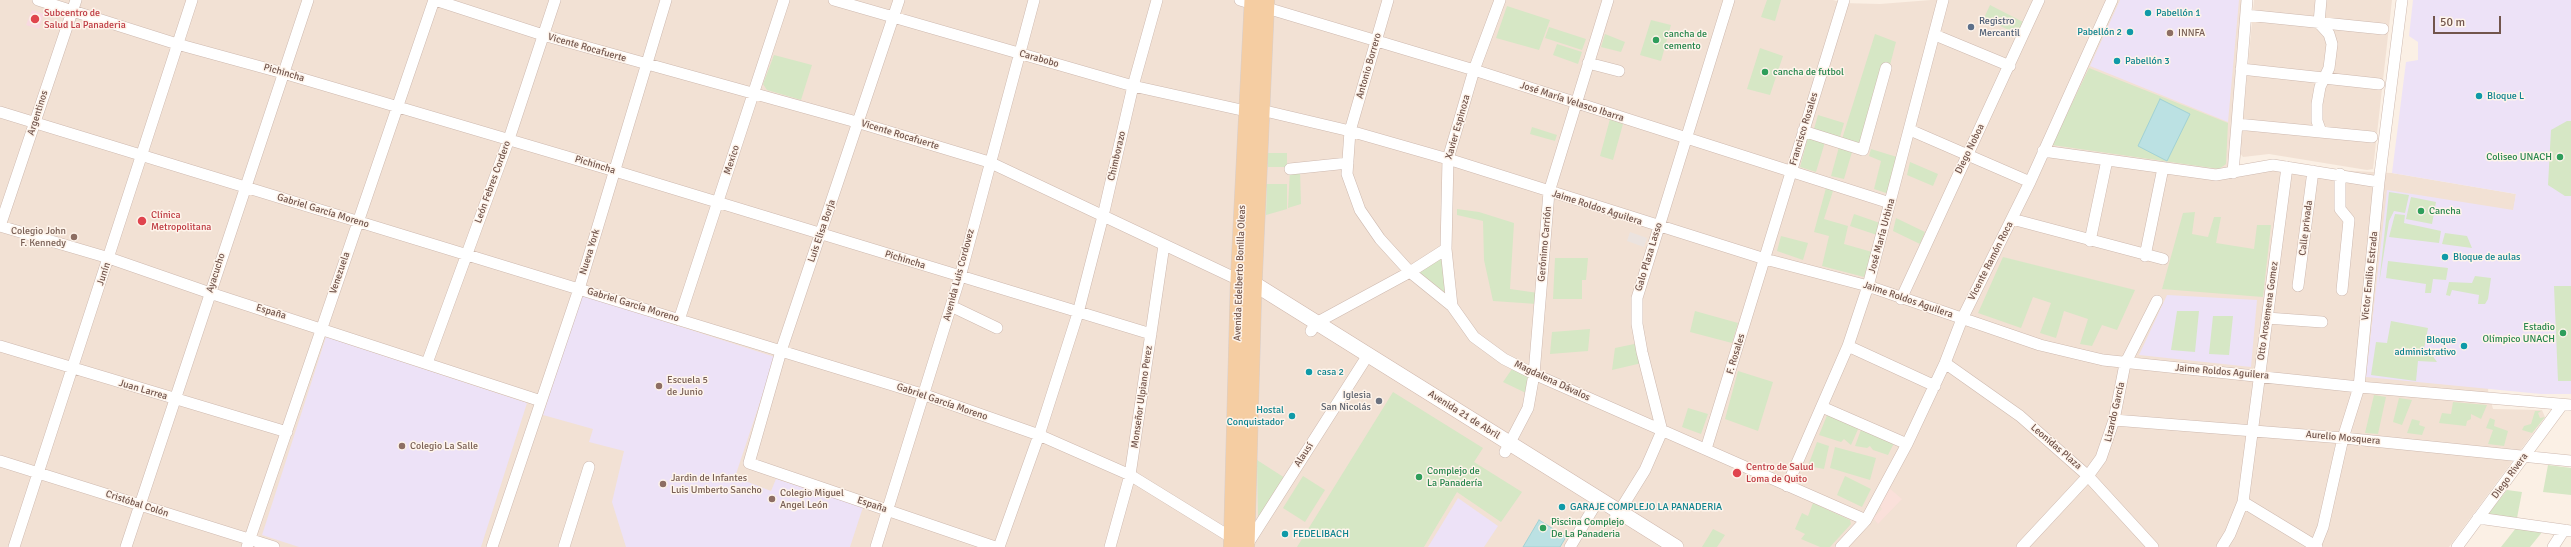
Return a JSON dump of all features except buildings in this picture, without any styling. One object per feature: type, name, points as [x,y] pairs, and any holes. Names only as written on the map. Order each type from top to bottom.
[{"type":"main road","name":"Avenida Edelberto Bonilla Oleas","points":[[1240,545],[1254,110],[1255,2]]},
{"type":"main road","name":"Avenida 21 de Abril","points":[[1248,286],[1617,516],[1676,547]]},
{"type":"main road","name":"Avenida 21 de Abril","points":[[1508,448],[1594,507],[1617,516],[1658,547]]},
{"type":"street","name":"Pichincha","points":[[38,0],[74,5],[177,44],[398,106],[1151,334]]},
{"type":"street","name":"Junín","points":[[14,547],[40,473],[140,156],[192,0]]},
{"type":"street","name":"Ayacucho","points":[[126,547],[244,187],[308,0]]},
{"type":"street","name":"Vicente Rocafuerte","points":[[434,0],[543,35],[860,123],[989,162],[1248,286]]},
{"type":"street","name":"Venezuela","points":[[248,543],[434,0]]},
{"type":"street","name":"León Febres Cordero","points":[[427,363],[509,140],[555,0]]},
{"type":"street","name":"Nueva York","points":[[492,547],[579,289],[666,0]]},
{"type":"street","name":"Mexico","points":[[679,320],[784,0]]},
{"type":"street","name":"Carabobo","points":[[834,0],[1133,86],[1254,110]]},
{"type":"street","name":"Luis Elisa Borja","points":[[749,463],[782,351],[820,234],[860,123],[899,0]]},
{"type":"street","name":"Avenida Luis Cordovez","points":[[876,547],[925,395],[960,277],[989,162],[1034,0]]},
{"type":"street","name":"Chimborazo","points":[[999,547],[1039,435],[1078,312],[1103,216],[1133,86],[1157,0]]},
{"type":"street","name":"Antonio Borrero","points":[[1350,131],[1388,0]]},
{"type":"street","name":"Xavier Espinoza","points":[[1452,306],[1446,249],[1448,159],[1474,70],[1500,0]]},
{"type":"street","name":"Gerónimo Carrión","points":[[1508,448],[1528,408],[1534,374],[1549,192],[1575,102],[1608,0]]},
{"type":"street","name":"Galo Plaza Lasso","points":[[1662,431],[1637,324],[1638,294],[1730,0]]},
{"type":"street","name":"Francisco Rosales","points":[[1766,259],[1803,131],[1844,0]]},
{"type":"street","name":"José María Urbina","points":[[1787,486],[1848,346],[1868,286],[1944,0]]},
{"type":"street","name":"Diego Noboa","points":[[1901,299],[1967,153],[2010,66],[2039,0]]},
{"type":"street","name":"Vicente Ramón Roca","points":[[1841,547],[1866,520],[1907,444],[1935,386],[1962,319],[2030,182],[2112,0]]},
{"type":"street","points":[[2233,173],[2247,0]]},
{"type":"street","points":[[2321,0],[2319,23],[2330,34],[2332,44],[2329,68],[2324,79],[2317,104],[2317,121],[2321,132]]},
{"type":"street","name":"Victor Emilio Estrada","points":[[2316,547],[2323,527],[2342,438],[2359,387],[2379,182],[2402,0]]},
{"type":"street","name":"José María Velasco Ibarra","points":[[1255,2],[1575,102],[1686,140],[1791,171],[1890,203]]},
{"type":"street","name":"Argentinos","points":[[0,226],[74,5]]},
{"type":"street","points":[[2246,15],[2383,29]]},
{"type":"street","points":[[1935,35],[2010,66]]},
{"type":"street","points":[[1588,63],[1619,71]]},
{"type":"street","points":[[1803,131],[1864,150],[1886,68]]},
{"type":"street","points":[[2241,69],[2379,84]]},
{"type":"street","name":"Jaime Roldos Aguilera","points":[[1254,110],[1350,131],[1448,159],[1658,227],[1766,259],[1868,286],[1901,299],[2040,345],[2125,364],[2259,375],[2359,387],[2566,405]]},
{"type":"street","name":"Gabriel García Moreno","points":[[0,112],[925,395],[1039,435],[1130,475],[1240,545]]},
{"type":"street","points":[[2237,124],[2372,137]]},
{"type":"street","points":[[1910,130],[1967,153],[2030,182]]},
{"type":"street","name":"Magdalena Dávalos","points":[[1350,131],[1347,174],[1360,210],[1380,239],[1410,272],[1452,306],[1474,337],[1504,359],[1534,374],[1866,520]]},
{"type":"street","points":[[2043,151],[2216,175],[2233,173],[2266,164],[2340,174],[2379,182]]},
{"type":"street","points":[[2090,240],[2107,160]]},
{"type":"street","points":[[1290,169],[1348,163]]},
{"type":"street","name":"Otto Arosemena Gomez","points":[[2222,547],[2230,534],[2243,502],[2251,430],[2286,167]]},
{"type":"street","points":[[2145,256],[2163,168]]},
{"type":"street","name":"Calle privada","points":[[2298,286],[2313,170]]},
{"type":"street","points":[[2340,174],[2340,209],[2349,220],[2342,290]]},
{"type":"street","points":[[2012,219],[2145,256],[2163,259]]},
{"type":"street","name":"España","points":[[0,226],[109,258],[210,293],[322,328],[541,401]]},
{"type":"street","name":"Monseñor Ulpiano Perez","points":[[1110,547],[1130,475],[1164,245]]},
{"type":"street","points":[[1314,327],[1410,272],[1446,249]]},
{"type":"street","name":"F. Rosales","points":[[1706,449],[1766,259]]},
{"type":"street","name":"Lizardo García","points":[[2022,547],[2088,476],[2106,449],[2114,420],[2125,364],[2157,301]]},
{"type":"street","points":[[951,306],[997,328]]},
{"type":"street","points":[[2267,318],[2322,322]]},
{"type":"street","name":"Juan Larrea","points":[[0,346],[73,370],[175,398],[287,432]]},
{"type":"street","points":[[1848,346],[1935,386]]},
{"type":"street","name":"Alausí","points":[[1240,545],[1366,359]]},
{"type":"street","name":"Leonidas Plaza","points":[[1945,363],[2020,416],[2088,476],[2153,547]]},
{"type":"street","name":"Diego Rivera","points":[[2457,547],[2524,456],[2566,405]]},
{"type":"street","points":[[1822,407],[1907,444]]},
{"type":"street","name":"Aurelio Mosquera","points":[[2114,420],[2342,438],[2571,461]]},
{"type":"street","points":[[1617,516],[1645,470],[1662,431]]},
{"type":"street","name":"Cristóbal Colón","points":[[0,461],[140,505],[248,543],[274,547]]},
{"type":"street","name":"España","points":[[749,463],[995,547]]},
{"type":"street","points":[[564,547],[589,467]]},
{"type":"street","points":[[2243,502],[2316,547]]},
{"type":"street","points":[[1570,547],[1594,507]]},
{"type":"street","points":[[2478,518],[2568,530]]},
{"type":"street","points":[[2552,547],[2568,530]]},
{"type":"shaded area","points":[[0,0],[1248,0],[1228,547],[0,547]]},
{"type":"shaded area","points":[[1273,0],[1833,0],[1843,3],[1880,4],[1931,0],[2242,0],[2230,172],[2263,166],[2392,173],[2516,194],[2488,390],[2493,409],[2542,410],[2545,417],[2449,547],[1251,547]]},
{"type":"shaded area","name":"INNFA","points":[[2120,0],[2239,0],[2228,122],[2090,66]]},
{"type":"shaded area","points":[[2254,0],[2392,0],[2373,169],[2367,170],[2269,154],[2243,157],[2240,153]]},
{"type":"shaded area","points":[[2413,0],[2571,0],[2571,394],[2541,394],[2366,377],[2387,190],[2513,210],[2516,194],[2392,173],[2406,62],[2418,60],[2418,42],[2409,36]]},
{"type":"shaded area","name":"Subcentro de Salud La Panaderia","points":[[32,10],[44,14],[39,29],[26,25]]},
{"type":"shaded area","points":[[1630,232],[1647,238],[1644,247],[1627,241]]},
{"type":"shaded area","points":[[582,295],[775,357],[735,477],[771,491],[776,479],[863,507],[850,547],[626,547],[612,502],[624,451],[589,442],[593,429],[543,415]]},
{"type":"shaded area","points":[[2167,295],[2257,300],[2251,367],[2139,355]]},
{"type":"shaded area","name":"Colegio La Salle","points":[[326,337],[527,403],[481,547],[299,547],[262,535]]},
{"type":"shaded area","points":[[1888,487],[1902,499],[1878,524],[1873,518],[1882,509],[1879,505]]},
{"type":"shaded area","points":[[1458,498],[1498,526],[1484,547],[1428,547]]},
{"type":"green space","points":[[1767,0],[1781,0],[1775,21],[1761,17]]},
{"type":"green space","points":[[1990,5],[2027,24],[2021,36],[1984,18]]},
{"type":"green space","points":[[1507,6],[1550,20],[1539,50],[1496,38]]},
{"type":"green space","name":"cancha de cemento","points":[[1651,20],[1671,25],[1661,61],[1640,55]]},
{"type":"green space","points":[[1549,27],[1586,39],[1582,50],[1545,38]]},
{"type":"green space","points":[[1605,34],[1625,42],[1621,52],[1601,47]]},
{"type":"green space","points":[[1875,34],[1896,42],[1890,65],[1883,63],[1862,145],[1842,139]]},
{"type":"green space","points":[[1557,44],[1582,52],[1578,64],[1553,55]]},
{"type":"green space","name":"cancha de futbol","points":[[1760,48],[1783,56],[1770,95],[1747,89]]},
{"type":"green space","points":[[774,55],[812,65],[801,100],[767,90],[763,84]]},
{"type":"green space","points":[[2089,68],[2228,123],[2226,164],[2219,169],[2052,145]]},
{"type":"green space","points":[[1818,115],[1844,123],[1840,137],[1814,129]]},
{"type":"green space","points":[[1610,119],[1623,124],[1613,160],[1600,156]]},
{"type":"green space","name":"Coliseo UNACH","points":[[2567,121],[2571,121],[2571,196],[2565,196],[2548,185],[2551,130]]},
{"type":"green space","points":[[1532,127],[1557,135],[1555,141],[1530,134]]},
{"type":"green space","points":[[1808,137],[1825,142],[1816,172],[1800,167]]},
{"type":"green space","points":[[1839,147],[1852,152],[1844,179],[1831,176]]},
{"type":"green space","points":[[1871,149],[1897,157],[1889,194],[1874,189],[1881,161],[1869,156]]},
{"type":"green space","points":[[1268,153],[1287,153],[1287,167],[1268,167]]},
{"type":"green space","points":[[1910,162],[1938,174],[1933,186],[1907,175]]},
{"type":"green space","points":[[1290,169],[1300,169],[1301,204],[1288,208]]},
{"type":"green space","points":[[1267,184],[1287,184],[1287,209],[1266,215]]},
{"type":"green space","points":[[1826,188],[1833,191],[1824,219],[1848,226],[1844,244],[1872,252],[1864,277],[1822,266],[1829,236],[1814,232]]},
{"type":"green space","points":[[2389,192],[2409,195],[2405,213],[2394,211],[2389,221],[2379,284]]},
{"type":"green space","name":"Cancha","points":[[2411,197],[2436,202],[2432,224],[2406,219]]},
{"type":"green space","points":[[1457,209],[1479,212],[1514,223],[1510,289],[1538,293],[1537,304],[1493,301],[1484,260],[1483,221],[1457,215]]},
{"type":"green space","points":[[2195,212],[2192,234],[2208,237],[2214,217],[2221,217],[2216,243],[2254,249],[2257,225],[2271,225],[2263,297],[2162,289],[2183,213]]},
{"type":"green space","points":[[1854,214],[1880,223],[1877,235],[1850,226]]},
{"type":"green space","points":[[2395,214],[2405,215],[2404,223],[2441,231],[2439,243],[2389,237]]},
{"type":"green space","points":[[1896,218],[1925,232],[1920,244],[1893,231]]},
{"type":"green space","points":[[2445,233],[2467,236],[2472,248],[2442,244]]},
{"type":"green space","points":[[1781,236],[1808,243],[1803,260],[1777,251]]},
{"type":"green space","points":[[1443,256],[1446,291],[1444,292],[1419,272]]},
{"type":"green space","points":[[2003,257],[2135,290],[2117,330],[2102,325],[2092,346],[2080,344],[2088,319],[2064,311],[2056,338],[2040,333],[2051,303],[2033,297],[2021,328],[1978,313]]},
{"type":"green space","points":[[1555,258],[1588,258],[1586,280],[1582,280],[1582,299],[1553,299]]},
{"type":"green space","points":[[2388,261],[2448,268],[2446,280],[2433,279],[2431,293],[2425,293],[2426,284],[2386,278]]},
{"type":"green space","points":[[2475,276],[2491,278],[2488,299],[2485,304],[2478,304],[2479,295],[2452,290],[2450,296],[2446,295],[2449,282],[2472,283]]},
{"type":"green space","name":"Estadio Olímpico UNACH","points":[[2554,286],[2571,286],[2571,381],[2558,381]]},
{"type":"green space","points":[[1695,311],[1738,323],[1732,343],[1690,332]]},
{"type":"green space","points":[[2177,311],[2199,311],[2195,352],[2171,350]]},
{"type":"green space","points":[[2213,316],[2233,316],[2229,355],[2209,354]]},
{"type":"green space","points":[[2391,321],[2428,328],[2424,349],[2432,351],[2432,355],[2437,362],[2418,361],[2416,381],[2371,375],[2376,342],[2387,343]]},
{"type":"green space","points":[[1590,329],[1588,351],[1550,354],[1552,332]]},
{"type":"green space","points":[[1639,343],[1642,363],[1612,370],[1615,348]]},
{"type":"green space","points":[[1512,369],[1530,376],[1528,394],[1503,382]]},
{"type":"green space","points":[[1738,371],[1773,382],[1758,431],[1725,419]]},
{"type":"green space","name":"Complejo de La Panadería","points":[[1393,392],[1483,448],[1474,462],[1522,492],[1501,522],[1457,492],[1424,547],[1297,547]]},
{"type":"green space","points":[[2374,395],[2386,397],[2378,434],[2365,433]]},
{"type":"green space","points":[[2399,398],[2412,400],[2402,425],[2393,422]]},
{"type":"green space","points":[[2453,402],[2487,405],[2481,419],[2471,414],[2471,419],[2467,421],[2466,426],[2439,423],[2442,413],[2451,414]]},
{"type":"green space","points":[[1688,408],[1708,414],[1701,434],[1682,427]]},
{"type":"green space","points":[[2535,411],[2541,411],[2538,413],[2540,418],[2545,417],[2532,433],[2522,430],[2524,426],[2531,424]]},
{"type":"green space","points":[[1828,413],[1859,427],[1851,445],[1844,439],[1841,442],[1819,435]]},
{"type":"green space","points":[[2490,418],[2495,420],[2494,426],[2508,431],[2504,446],[2488,444],[2493,430],[2486,428]]},
{"type":"green space","points":[[2412,419],[2420,421],[2419,425],[2425,427],[2422,435],[2407,433]]},
{"type":"green space","points":[[1862,427],[1895,441],[1888,455],[1873,450],[1870,446],[1867,448],[1855,446]]},
{"type":"green space","points":[[1817,442],[1829,446],[1824,469],[1808,466]]},
{"type":"green space","points":[[1835,447],[1876,458],[1870,480],[1830,468]]},
{"type":"green space","points":[[1257,460],[1285,478],[1261,518],[1258,517]]},
{"type":"green space","points":[[2548,465],[2571,468],[2571,495],[2543,492]]},
{"type":"green space","points":[[1303,476],[1325,490],[1305,522],[1283,508]]},
{"type":"green space","points":[[1845,476],[1871,489],[1862,507],[1837,495]]},
{"type":"green space","points":[[2507,490],[2522,492],[2517,518],[2488,514]]},
{"type":"green space","points":[[1813,503],[1850,520],[1851,524],[1830,547],[1820,547],[1801,539],[1805,534],[1795,529],[1802,513],[1808,516]]},
{"type":"green space","points":[[2516,528],[2543,531],[2530,547],[2501,547]]},
{"type":"green space","points":[[1713,529],[1725,535],[1717,547],[1702,547]]},
{"type":"water","points":[[2160,99],[2190,114],[2167,161],[2138,146]]},
{"type":"water","name":"Piscina Complejo De La Panaderia","points":[[1539,520],[1566,537],[1560,547],[1523,547]]},
{"type":"place","name":"Pabellón 1","points":[[2148,13]]},
{"type":"place","name":"Subcentro de Salud La Panaderia","points":[[35,19]]},
{"type":"place","name":"Registro Mercantil","points":[[1971,27]]},
{"type":"place","name":"Pabellón 2","points":[[2130,32]]},
{"type":"place","name":"INNFA","points":[[2170,33]]},
{"type":"place","name":"cancha de cemento","points":[[1656,40]]},
{"type":"place","name":"Pabellón 3","points":[[2117,61]]},
{"type":"place","name":"cancha de futbol","points":[[1765,72]]},
{"type":"place","name":"Bloque L","points":[[2479,96]]},
{"type":"place","name":"Coliseo UNACH","points":[[2560,157]]},
{"type":"place","name":"Cancha","points":[[2421,211]]},
{"type":"place","name":"Clínica Metropolitana","points":[[142,221]]},
{"type":"place","name":"Colegio John F. Kennedy","points":[[74,237]]},
{"type":"place","name":"Bloque de aulas","points":[[2445,257]]},
{"type":"place","name":"Estadio Olímpico UNACH","points":[[2563,333]]},
{"type":"place","name":"Bloque administrativo","points":[[2464,346]]},
{"type":"place","name":"casa 2","points":[[1309,372]]},
{"type":"place","name":"Escuela 5 de Junio","points":[[659,386]]},
{"type":"place","name":"Iglesia San Nicolás","points":[[1379,401]]},
{"type":"place","name":"Hostal Conquistador","points":[[1292,416]]},
{"type":"place","name":"Colegio La Salle","points":[[402,446]]},
{"type":"place","name":"Centro de Salud Loma de Quito","points":[[1737,473]]},
{"type":"place","name":"Complejo de La Panadería","points":[[1419,477]]},
{"type":"place","name":"Jardin de Infantes Luis Umberto Sancho","points":[[663,484]]},
{"type":"place","name":"Colegio Miguel Angel León","points":[[772,499]]},
{"type":"place","name":"GARAJE COMPLEJO LA PANADERIA","points":[[1562,507]]},
{"type":"place","name":"Piscina Complejo De La Panaderia","points":[[1543,528]]},
{"type":"place","name":"FEDELIBACH","points":[[1285,534]]}]
